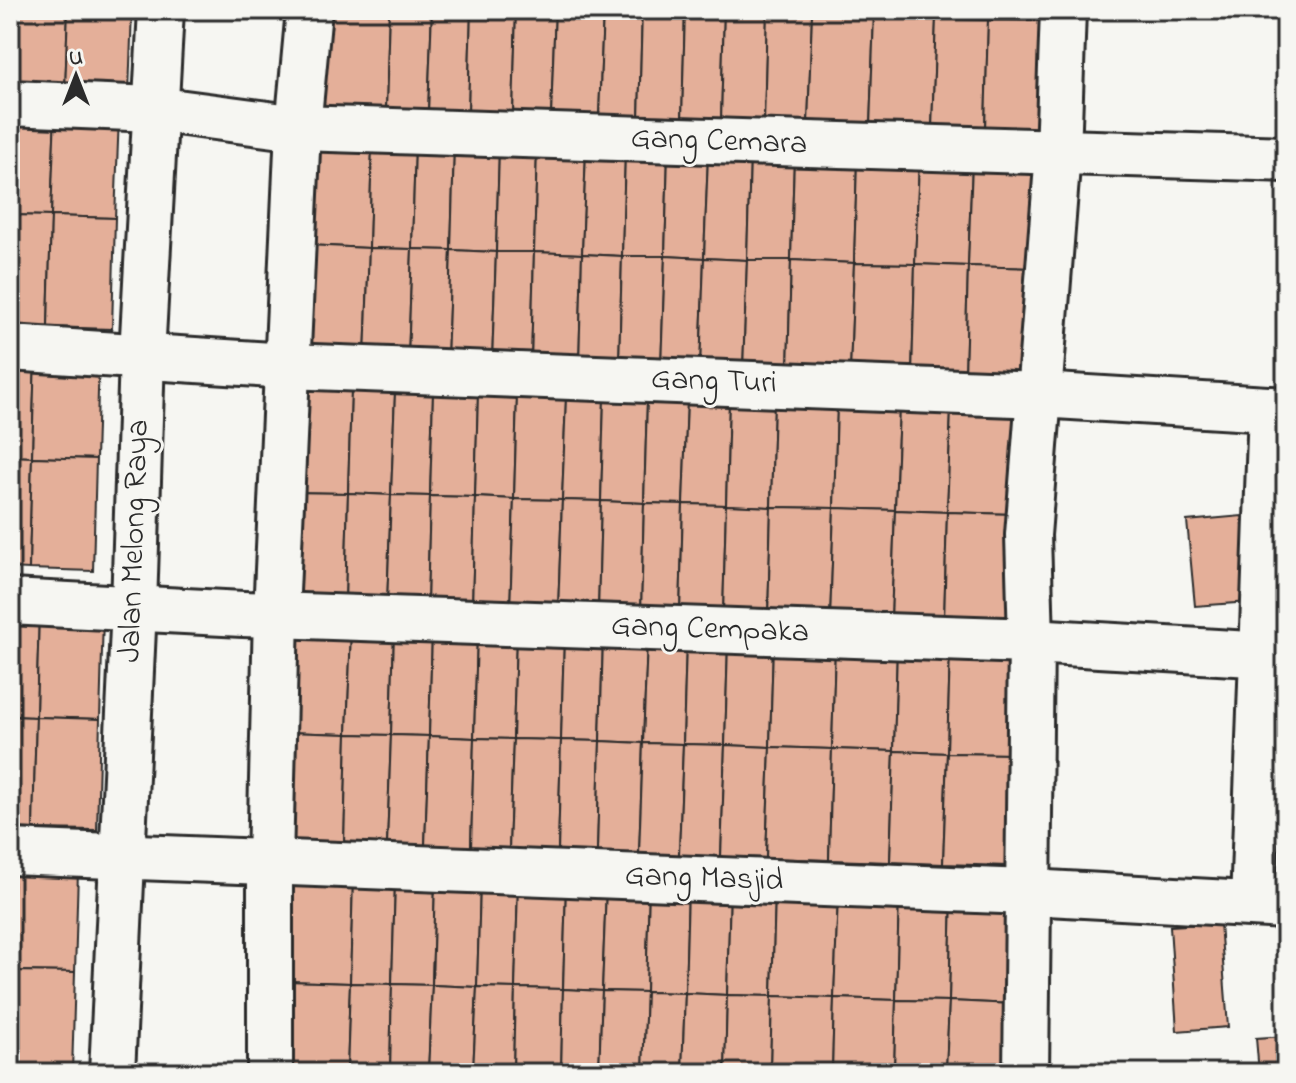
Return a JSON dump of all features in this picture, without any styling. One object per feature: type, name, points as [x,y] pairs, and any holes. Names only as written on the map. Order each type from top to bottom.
[{"type":"street","name":"Jalan Melong Raya","points":[[112,1073],[134,607],[142,355],[161,10]]},
{"type":"street","points":[[270,1073],[270,862],[276,614],[298,128],[309,10]]},
{"type":"street","points":[[1026,1073],[1031,641],[1028,535],[1058,153],[1063,10]]},
{"type":"street","name":"Gang Cemara","points":[[10,103],[154,109],[298,128],[1286,159]]},
{"type":"street","name":"Gang Turi","points":[[10,348],[288,366],[1039,395],[1278,409]]},
{"type":"street","points":[[1270,905],[1278,409]]},
{"type":"street","name":"Gang Cempaka","points":[[10,602],[1031,641],[1274,655]]},
{"type":"street","name":"Gang Masjid","points":[[10,852],[1029,892],[1270,905]]},
{"type":"building","points":[[10,10],[15,10],[13,89],[10,89]]},
{"type":"building","points":[[15,10],[68,10],[65,91],[13,89]]},
{"type":"building","points":[[68,10],[132,10],[129,93],[65,91]]},
{"type":"building","points":[[326,10],[389,10],[386,112],[323,110]]},
{"type":"building","points":[[389,10],[432,10],[428,113],[386,112]]},
{"type":"building","points":[[432,10],[471,10],[468,114],[428,113]]},
{"type":"building","points":[[471,10],[516,10],[513,116],[468,114]]},
{"type":"building","points":[[516,10],[555,10],[551,117],[513,116]]},
{"type":"building","points":[[555,10],[603,10],[599,118],[551,117]]},
{"type":"building","points":[[603,10],[642,10],[639,120],[599,118]]},
{"type":"building","points":[[642,10],[685,10],[682,121],[639,120]]},
{"type":"building","points":[[685,10],[724,11],[721,122],[682,121]]},
{"type":"building","points":[[724,10],[767,10],[767,12]]},
{"type":"building","points":[[812,10],[812,14],[767,12]]},
{"type":"building","points":[[812,10],[875,10],[874,15],[812,14]]},
{"type":"building","points":[[875,10],[936,10],[936,18],[874,15]]},
{"type":"building","points":[[936,10],[989,10],[988,20],[936,18]]},
{"type":"building","points":[[989,10],[1053,10],[1053,21],[988,20]]},
{"type":"building","points":[[724,11],[767,12],[764,124],[721,122]]},
{"type":"building","points":[[767,12],[812,14],[808,125],[764,124]]},
{"type":"building","points":[[812,14],[874,15],[870,127],[808,125]]},
{"type":"building","points":[[874,15],[936,18],[932,129],[870,127]]},
{"type":"building","points":[[936,18],[988,20],[985,130],[932,129]]},
{"type":"building","points":[[988,20],[1053,21],[1049,133],[985,130]]},
{"type":"building","points":[[10,112],[55,113],[51,216],[10,215]]},
{"type":"building","points":[[55,113],[119,116],[115,218],[51,216]]},
{"type":"building","points":[[309,143],[372,146],[369,248],[306,245]]},
{"type":"building","points":[[372,146],[415,147],[412,249],[369,248]]},
{"type":"building","points":[[415,147],[454,148],[451,250],[412,249]]},
{"type":"building","points":[[454,148],[499,150],[496,252],[451,250]]},
{"type":"building","points":[[499,150],[537,150],[534,252],[496,252]]},
{"type":"building","points":[[537,150],[586,152],[582,254],[534,252]]},
{"type":"building","points":[[586,152],[625,154],[622,256],[582,254]]},
{"type":"building","points":[[625,154],[668,154],[665,256],[622,256]]},
{"type":"building","points":[[668,154],[708,156],[704,258],[665,256]]},
{"type":"building","points":[[708,156],[750,157],[747,260],[704,258]]},
{"type":"building","points":[[750,157],[794,158],[791,260],[747,260]]},
{"type":"building","points":[[794,158],[857,161],[854,263],[791,260]]},
{"type":"building","points":[[857,161],[919,162],[915,264],[854,263]]},
{"type":"building","points":[[919,162],[972,164],[968,266],[915,264]]},
{"type":"building","points":[[972,164],[1036,166],[1032,268],[968,266]]},
{"type":"building","points":[[10,215],[51,216],[48,327],[10,326]]},
{"type":"building","points":[[51,216],[115,218],[112,329],[48,327]]},
{"type":"building","points":[[306,245],[369,248],[365,359],[302,357]]},
{"type":"building","points":[[369,248],[412,249],[408,360],[365,359]]},
{"type":"building","points":[[412,249],[451,250],[447,362],[408,360]]},
{"type":"building","points":[[451,250],[496,252],[492,362],[447,362]]},
{"type":"building","points":[[496,252],[534,252],[531,364],[492,362]]},
{"type":"building","points":[[534,252],[582,254],[579,366],[531,364]]},
{"type":"building","points":[[582,254],[622,256],[619,366],[579,366]]},
{"type":"building","points":[[622,256],[665,256],[661,368],[619,366]]},
{"type":"building","points":[[665,256],[704,258],[700,370],[661,368]]},
{"type":"building","points":[[704,258],[747,260],[743,370],[700,370]]},
{"type":"building","points":[[747,260],[791,260],[788,372],[743,370]]},
{"type":"building","points":[[791,260],[854,263],[850,374],[788,372]]},
{"type":"building","points":[[854,263],[915,264],[912,376],[850,374]]},
{"type":"building","points":[[915,264],[968,266],[965,378],[912,376]]},
{"type":"building","points":[[968,266],[1032,268],[1029,379],[965,378]]},
{"type":"building","points":[[10,354],[35,355],[32,457],[10,456]]},
{"type":"building","points":[[35,355],[99,358],[96,459],[32,457]]},
{"type":"building","points":[[289,390],[351,391],[348,493],[286,492]]},
{"type":"building","points":[[351,391],[395,393],[391,495],[348,493]]},
{"type":"building","points":[[395,393],[433,394],[430,496],[391,495]]},
{"type":"building","points":[[433,394],[478,395],[475,497],[430,496]]},
{"type":"building","points":[[478,395],[517,396],[514,499],[475,497]]},
{"type":"building","points":[[517,396],[566,398],[562,500],[514,499]]},
{"type":"building","points":[[566,398],[604,399],[601,501],[562,500]]},
{"type":"building","points":[[604,399],[647,401],[644,503],[601,501]]},
{"type":"building","points":[[647,401],[687,402],[683,504],[644,503]]},
{"type":"building","points":[[687,402],[729,403],[726,505],[683,504]]},
{"type":"building","points":[[729,403],[774,404],[771,507],[726,505]]},
{"type":"building","points":[[774,404],[837,406],[834,508],[771,507]]},
{"type":"building","points":[[837,406],[899,408],[895,510],[834,508]]},
{"type":"building","points":[[899,408],[951,410],[947,512],[895,510]]},
{"type":"building","points":[[951,410],[1015,412],[1012,514],[947,512]]},
{"type":"building","points":[[10,456],[32,457],[29,569],[10,568]]},
{"type":"building","points":[[32,457],[96,459],[93,571],[29,569]]},
{"type":"building","points":[[286,492],[348,493],[345,605],[282,602]]},
{"type":"building","points":[[348,493],[391,495],[387,606],[345,605]]},
{"type":"building","points":[[391,495],[430,496],[427,607],[387,606]]},
{"type":"building","points":[[430,496],[475,497],[472,609],[427,607]]},
{"type":"building","points":[[475,497],[514,499],[510,610],[472,609]]},
{"type":"building","points":[[514,499],[562,500],[558,611],[510,610]]},
{"type":"building","points":[[562,500],[601,501],[598,613],[558,611]]},
{"type":"building","points":[[601,501],[644,503],[641,614],[598,613]]},
{"type":"building","points":[[644,503],[683,504],[680,615],[641,614]]},
{"type":"building","points":[[683,504],[726,505],[723,616],[680,615]]},
{"type":"building","points":[[726,505],[771,507],[768,618],[723,616]]},
{"type":"building","points":[[771,507],[834,508],[830,620],[768,618]]},
{"type":"building","points":[[834,508],[895,510],[891,622],[830,620]]},
{"type":"building","points":[[895,510],[947,512],[944,623],[891,622]]},
{"type":"building","points":[[947,512],[1012,514],[1008,626],[944,623]]},
{"type":"building","points":[[1242,516],[1250,602],[1195,606],[1187,521]]},
{"type":"building","points":[[10,614],[39,615],[36,717],[10,716]]},
{"type":"building","points":[[39,615],[103,617],[100,719],[36,717]]},
{"type":"building","points":[[288,630],[351,632],[347,734],[285,732]]},
{"type":"building","points":[[351,632],[394,633],[391,735],[347,734]]},
{"type":"building","points":[[394,633],[432,634],[429,736],[391,735]]},
{"type":"building","points":[[432,634],[477,635],[474,738],[429,736]]},
{"type":"building","points":[[477,635],[516,637],[513,739],[474,738]]},
{"type":"building","points":[[516,637],[564,639],[561,740],[513,739]]},
{"type":"building","points":[[564,639],[603,639],[600,741],[561,740]]},
{"type":"building","points":[[603,639],[647,641],[643,743],[600,741]]},
{"type":"building","points":[[647,641],[686,643],[683,744],[643,743]]},
{"type":"building","points":[[686,643],[728,643],[725,745],[683,744]]},
{"type":"building","points":[[728,643],[773,645],[770,747],[725,745]]},
{"type":"building","points":[[773,645],[835,647],[832,749],[770,747]]},
{"type":"building","points":[[835,647],[897,649],[894,751],[832,749]]},
{"type":"building","points":[[897,649],[950,651],[947,753],[894,751]]},
{"type":"building","points":[[950,651],[1014,652],[1011,754],[947,753]]},
{"type":"building","points":[[10,716],[36,717],[33,829],[10,828]]},
{"type":"building","points":[[36,717],[100,719],[97,830],[33,829]]},
{"type":"building","points":[[285,732],[347,734],[344,845],[281,843]]},
{"type":"building","points":[[347,734],[391,735],[387,846],[344,845]]},
{"type":"building","points":[[391,735],[429,736],[425,846],[387,846]]},
{"type":"building","points":[[429,736],[474,738],[471,849],[425,846]]},
{"type":"building","points":[[474,738],[513,739],[509,850],[471,849]]},
{"type":"building","points":[[513,739],[561,740],[558,852],[509,850]]},
{"type":"building","points":[[561,740],[600,741],[597,853],[558,852]]},
{"type":"building","points":[[600,741],[643,743],[639,854],[597,853]]},
{"type":"building","points":[[643,743],[683,744],[679,855],[639,854]]},
{"type":"building","points":[[683,744],[725,745],[721,857],[679,855]]},
{"type":"building","points":[[725,745],[770,747],[766,858],[721,857]]},
{"type":"building","points":[[770,747],[832,749],[829,860],[766,858]]},
{"type":"building","points":[[832,749],[894,751],[890,862],[829,860]]},
{"type":"building","points":[[894,751],[947,753],[943,864],[890,862]]},
{"type":"building","points":[[947,753],[1011,754],[1008,866],[943,864]]},
{"type":"building","points":[[10,868],[14,868],[10,971]]},
{"type":"building","points":[[14,868],[78,871],[75,972],[10,971]]},
{"type":"building","points":[[290,879],[353,881],[350,983],[286,981]]},
{"type":"building","points":[[353,881],[395,883],[392,984],[350,983]]},
{"type":"building","points":[[395,883],[435,883],[432,985],[392,984]]},
{"type":"building","points":[[435,883],[480,885],[477,987],[432,985]]},
{"type":"building","points":[[480,885],[518,886],[515,988],[477,987]]},
{"type":"building","points":[[518,886],[566,887],[563,989],[515,988]]},
{"type":"building","points":[[566,887],[606,889],[602,991],[563,989]]},
{"type":"building","points":[[606,889],[649,890],[646,992],[602,991]]},
{"type":"building","points":[[649,890],[688,891],[685,993],[646,992]]},
{"type":"building","points":[[688,891],[730,892],[727,995],[685,993]]},
{"type":"building","points":[[730,892],[775,894],[772,996],[727,995]]},
{"type":"building","points":[[775,894],[838,896],[834,998],[772,996]]},
{"type":"building","points":[[838,896],[899,898],[896,1000],[834,998]]},
{"type":"building","points":[[899,898],[952,899],[949,1001],[896,1000]]},
{"type":"building","points":[[952,899],[1016,902],[1013,1004],[949,1001]]},
{"type":"building","points":[[1220,923],[1228,1027],[1177,1031],[1170,926]]},
{"type":"building","points":[[10,971],[75,972],[72,1073],[10,1073]]},
{"type":"building","points":[[286,981],[350,983],[347,1073],[284,1073]]},
{"type":"building","points":[[350,983],[392,984],[390,1073],[347,1073]]},
{"type":"building","points":[[392,984],[432,985],[428,1073],[390,1073]]},
{"type":"building","points":[[432,985],[477,987],[473,1073],[428,1073]]},
{"type":"building","points":[[477,987],[515,988],[513,1073],[473,1073]]},
{"type":"building","points":[[515,988],[563,989],[561,1073],[513,1073]]},
{"type":"building","points":[[563,989],[602,991],[599,1073],[561,1073]]},
{"type":"building","points":[[602,991],[646,992],[643,1073],[599,1073]]},
{"type":"building","points":[[646,992],[685,993],[682,1073],[643,1073]]},
{"type":"building","points":[[685,993],[727,995],[725,1073],[682,1073]]},
{"type":"building","points":[[727,995],[772,996],[770,1073],[725,1073]]},
{"type":"building","points":[[772,996],[834,998],[832,1073],[770,1073]]},
{"type":"building","points":[[834,998],[896,1000],[894,1073],[832,1073]]},
{"type":"building","points":[[896,1000],[949,1001],[946,1073],[894,1073]]},
{"type":"building","points":[[949,1001],[1013,1004],[1011,1073],[946,1073]]},
{"type":"building","points":[[1286,1036],[1286,1073],[1259,1073],[1256,1038]]}]
